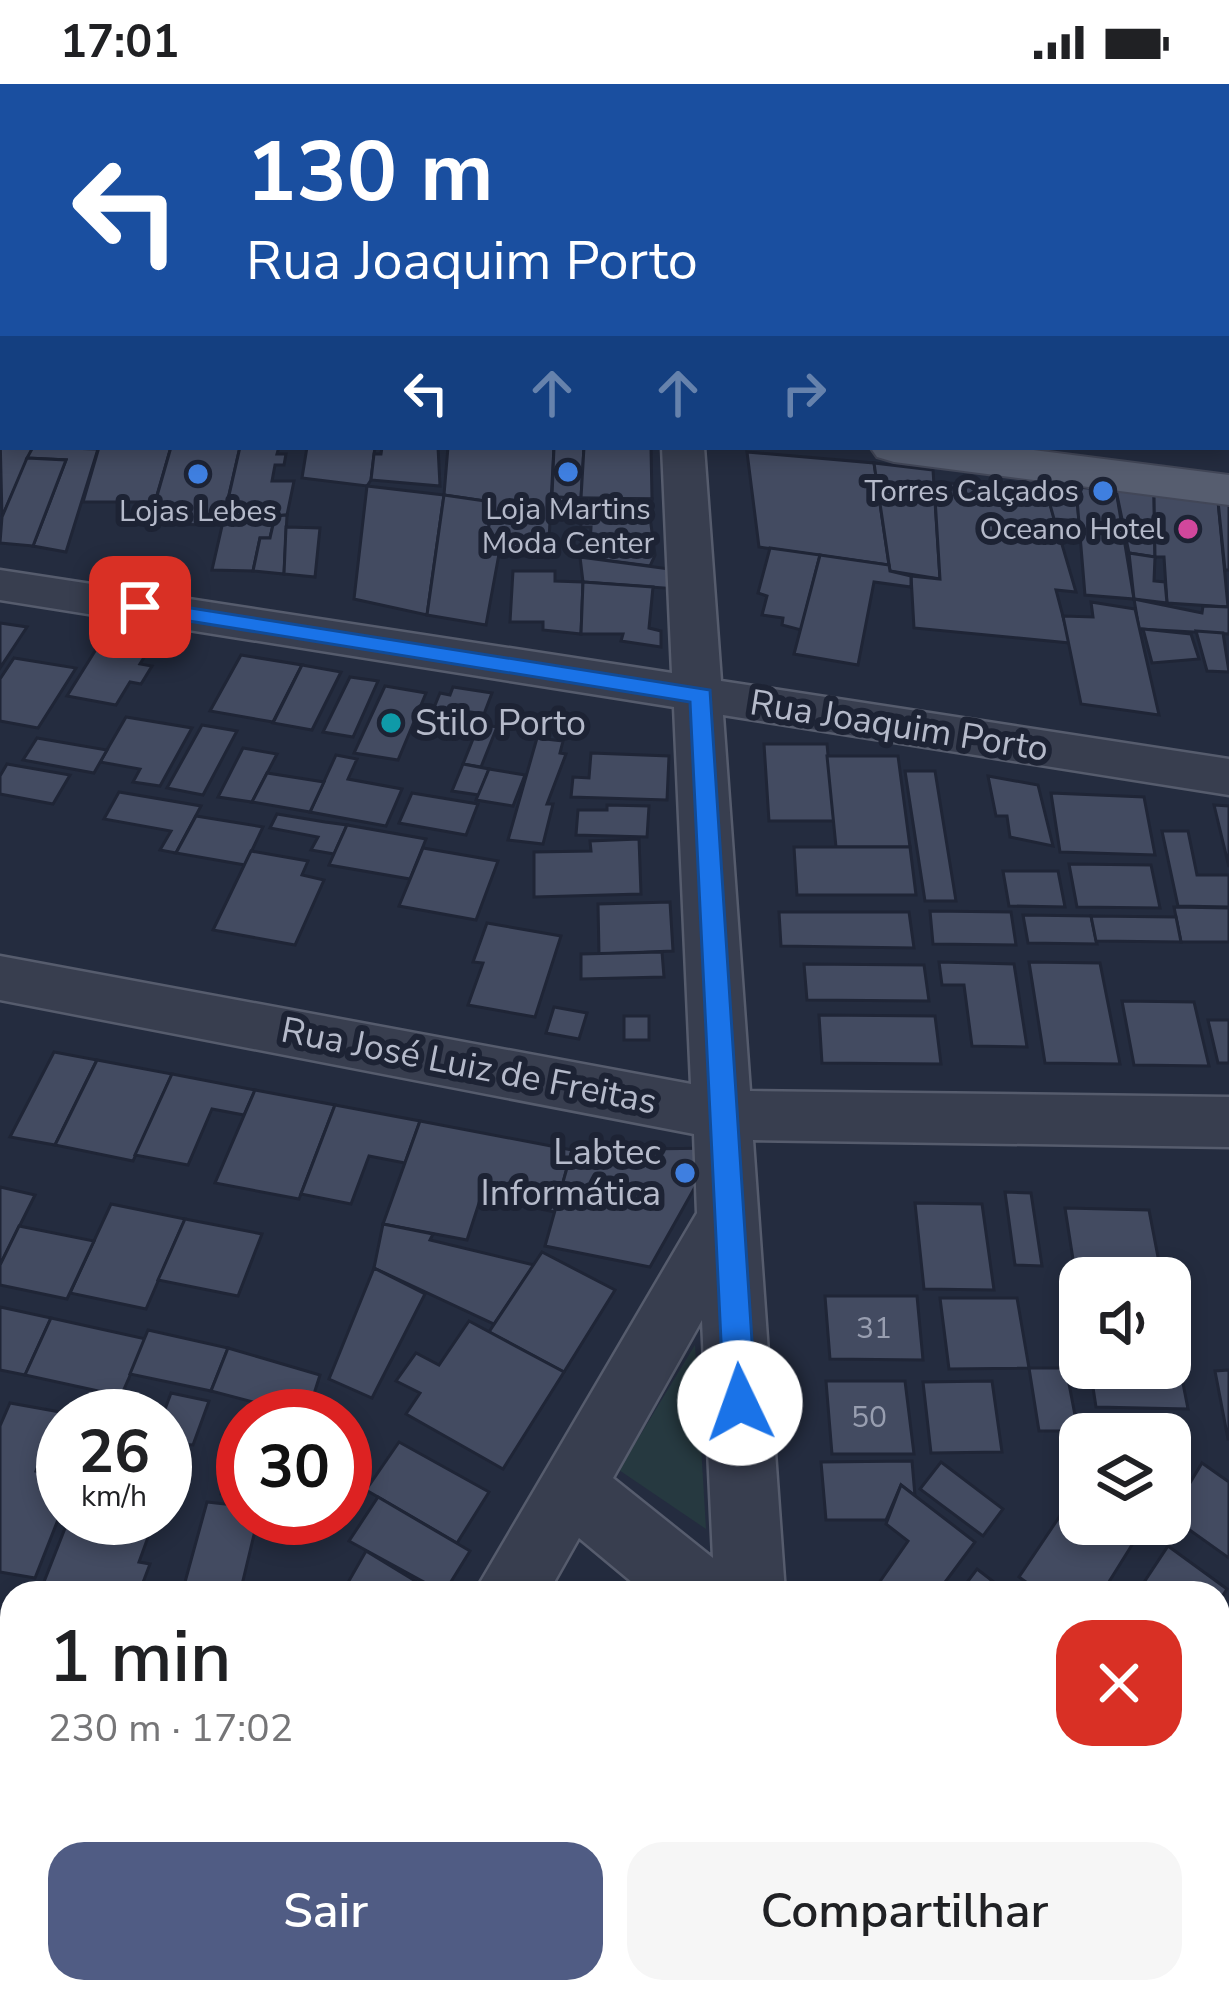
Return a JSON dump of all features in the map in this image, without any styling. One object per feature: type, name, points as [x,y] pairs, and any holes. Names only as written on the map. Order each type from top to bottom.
[{"type":"main road","points":[[917,450],[1229,490]]},
{"type":"main road","points":[[1122,450],[1229,463]]},
{"type":"street","points":[[682,450],[701,695],[749,1581]]},
{"type":"street","name":"Rua Joaquim Porto","points":[[0,585],[1229,777]]},
{"type":"street","name":"Rua José Luiz de Freitas","points":[[0,978],[724,1114],[1229,1123]]},
{"type":"street","points":[[516,1581],[730,1213]]},
{"type":"street","points":[[572,1488],[685,1581]]},
{"type":"shaded area","points":[[695,1345],[706,1529],[619,1470]]},
{"type":"building","points":[[0,450],[32,450],[2,517]]},
{"type":"building","points":[[31,450],[98,450],[66,552],[33,546],[66,460],[27,458]]},
{"type":"building","points":[[98,450],[170,450],[155,502],[83,502]]},
{"type":"building","name":"Lojas Lebes","points":[[170,450],[239,450],[222,525],[149,524]]},
{"type":"building","points":[[239,450],[286,454],[284,465],[275,465],[272,481],[294,481],[287,515],[275,516],[270,538],[260,538],[253,571],[212,570]]},
{"type":"building","points":[[307,450],[375,450],[367,486],[302,478]]},
{"type":"building","points":[[382,450],[438,450],[440,486],[371,480],[374,454]]},
{"type":"building","points":[[448,450],[554,450],[548,558],[485,553],[492,502],[444,495]]},
{"type":"building","name":"Loja Martins Moda Center","points":[[554,450],[584,450],[581,498],[552,497]]},
{"type":"building","points":[[584,450],[651,450],[652,499],[581,498]]},
{"type":"building","points":[[747,452],[874,463],[889,565],[759,547]]},
{"type":"building","points":[[27,458],[66,460],[33,546],[0,543],[2,517]]},
{"type":"building","points":[[874,463],[933,470],[940,579],[890,571]]},
{"type":"building","points":[[934,482],[1046,490],[1076,592],[1056,590],[1070,643],[914,628],[911,576],[940,579]]},
{"type":"building","points":[[1044,483],[1076,487],[1079,521],[1054,519]]},
{"type":"building","points":[[367,486],[444,495],[427,615],[354,599]]},
{"type":"building","points":[[1076,487],[1116,490],[1134,599],[1085,595]]},
{"type":"building","points":[[1116,490],[1154,495],[1155,557],[1129,553]]},
{"type":"building","points":[[444,495],[492,502],[485,553],[499,554],[486,625],[427,615]]},
{"type":"building","name":"Oceano Hotel","points":[[1154,495],[1218,501],[1228,607],[1167,603],[1164,557],[1155,557]]},
{"type":"building","points":[[552,497],[652,499],[650,517],[551,516]]},
{"type":"building","points":[[1218,501],[1229,502],[1229,570],[1225,570]]},
{"type":"building","points":[[580,513],[650,517],[655,555],[650,566],[580,557],[580,545],[590,546],[591,527],[581,527]]},
{"type":"building","points":[[287,515],[284,574],[253,571],[260,538],[270,538],[275,516]]},
{"type":"building","points":[[286,527],[320,528],[315,577],[284,574]]},
{"type":"building","points":[[770,548],[820,555],[801,630],[782,625],[783,618],[762,615],[767,596],[758,593]]},
{"type":"building","points":[[1129,553],[1155,557],[1154,581],[1165,582],[1167,603],[1134,599]]},
{"type":"building","points":[[820,555],[889,565],[890,571],[911,576],[911,587],[874,582],[858,665],[794,654]]},
{"type":"building","points":[[580,557],[677,570],[677,589],[583,582]]},
{"type":"building","points":[[513,571],[555,571],[555,581],[583,582],[581,634],[543,630],[543,622],[510,622]]},
{"type":"building","points":[[583,582],[653,587],[649,628],[661,631],[661,647],[621,641],[623,634],[581,634]]},
{"type":"building","points":[[1134,599],[1202,613],[1203,606],[1229,607],[1229,634],[1139,629]]},
{"type":"building","points":[[1091,602],[1135,609],[1159,715],[1081,704],[1063,616],[1093,617]]},
{"type":"building","points":[[0,623],[27,627],[0,668]]},
{"type":"building","points":[[1143,629],[1191,634],[1199,659],[1152,663]]},
{"type":"building","points":[[1196,631],[1223,633],[1229,672],[1207,671]]},
{"type":"building","points":[[100,643],[148,651],[140,664],[152,666],[141,684],[130,682],[116,705],[67,696]]},
{"type":"building","points":[[241,655],[302,665],[273,722],[210,711]]},
{"type":"building","points":[[14,658],[76,668],[38,728],[0,721],[0,679]]},
{"type":"building","points":[[302,665],[341,672],[312,730],[273,723]]},
{"type":"building","points":[[350,677],[378,681],[353,737],[323,732]]},
{"type":"building","name":"Stilo Porto","points":[[385,686],[426,693],[398,760],[354,753]]},
{"type":"building","points":[[453,687],[492,693],[484,714],[449,709],[439,734],[424,732],[440,693],[450,695]]},
{"type":"building","points":[[126,717],[192,728],[160,786],[133,782],[140,769],[100,762]]},
{"type":"building","points":[[479,724],[497,727],[481,767],[463,764]]},
{"type":"building","points":[[202,725],[237,731],[203,795],[167,788]]},
{"type":"building","points":[[37,738],[107,750],[94,773],[23,760]]},
{"type":"building","points":[[537,738],[563,741],[560,753],[566,754],[547,804],[553,804],[543,844],[508,840]]},
{"type":"building","points":[[764,744],[827,744],[834,821],[769,821]]},
{"type":"building","points":[[243,748],[277,754],[252,802],[218,797]]},
{"type":"building","points":[[591,753],[669,756],[667,800],[571,797],[573,777],[589,778]]},
{"type":"building","points":[[336,755],[357,759],[348,779],[402,789],[386,826],[310,812]]},
{"type":"building","points":[[827,756],[898,756],[910,847],[836,847]]},
{"type":"building","points":[[7,764],[70,775],[53,804],[0,794],[0,776]]},
{"type":"building","points":[[463,764],[489,769],[479,795],[452,791]]},
{"type":"building","points":[[489,769],[525,775],[513,806],[476,800]]},
{"type":"building","points":[[905,771],[935,771],[956,901],[925,901]]},
{"type":"building","points":[[267,773],[324,782],[310,812],[252,802]]},
{"type":"building","points":[[988,776],[1038,785],[1053,846],[1010,837],[1007,816],[996,816]]},
{"type":"building","points":[[119,792],[201,806],[176,853],[160,850],[171,831],[104,819]]},
{"type":"building","points":[[412,793],[478,804],[466,835],[399,823]]},
{"type":"building","points":[[1051,793],[1144,797],[1155,855],[1060,852]]},
{"type":"building","points":[[607,805],[649,806],[647,837],[576,835],[578,810],[607,810]]},
{"type":"building","points":[[1214,805],[1229,806],[1229,867]]},
{"type":"building","points":[[277,814],[347,825],[334,854],[311,850],[318,837],[270,828]]},
{"type":"building","points":[[196,816],[263,827],[245,865],[176,853]]},
{"type":"building","points":[[347,825],[426,839],[410,879],[329,865]]},
{"type":"building","points":[[1162,831],[1188,831],[1197,875],[1229,875],[1229,907],[1178,906]]},
{"type":"building","points":[[639,839],[641,894],[534,897],[534,852],[591,851],[590,841]]},
{"type":"building","points":[[794,847],[910,847],[916,895],[797,895]]},
{"type":"building","points":[[423,848],[498,861],[476,920],[399,906]]},
{"type":"building","points":[[251,851],[308,861],[302,875],[324,880],[295,945],[213,930]]},
{"type":"building","points":[[1069,864],[1151,865],[1160,908],[1077,907]]},
{"type":"building","points":[[1003,871],[1058,871],[1065,907],[1009,906]]},
{"type":"building","points":[[670,902],[673,951],[599,954],[598,904]]},
{"type":"building","points":[[1174,907],[1229,908],[1229,942],[1181,942]]},
{"type":"building","points":[[930,911],[1011,912],[1016,945],[933,944]]},
{"type":"building","points":[[779,912],[909,912],[914,948],[781,946]]},
{"type":"building","points":[[1023,915],[1091,916],[1097,944],[1028,943]]},
{"type":"building","points":[[1091,916],[1176,917],[1181,942],[1096,941]]},
{"type":"building","points":[[487,923],[561,936],[535,1017],[468,1005],[483,963],[473,962]]},
{"type":"building","points":[[662,952],[664,977],[581,979],[581,954]]},
{"type":"building","points":[[939,962],[1014,964],[1027,1047],[972,1046],[964,985],[942,985]]},
{"type":"building","points":[[1029,962],[1100,963],[1120,1064],[1045,1063]]},
{"type":"building","points":[[804,964],[924,965],[929,1001],[807,1000]]},
{"type":"building","points":[[1122,1001],[1194,1002],[1209,1066],[1134,1065]]},
{"type":"building","points":[[554,1007],[587,1013],[579,1039],[546,1033]]},
{"type":"building","points":[[819,1015],[935,1016],[941,1064],[822,1063]]},
{"type":"building","points":[[624,1016],[649,1016],[649,1040],[624,1040]]},
{"type":"building","points":[[1208,1020],[1229,1020],[1229,1063],[1218,1063]]},
{"type":"building","points":[[54,1052],[97,1060],[55,1145],[10,1137]]},
{"type":"building","points":[[97,1060],[172,1074],[133,1161],[55,1145]]},
{"type":"building","points":[[172,1074],[255,1090],[244,1115],[212,1109],[188,1165],[135,1155]]},
{"type":"building","points":[[255,1090],[335,1105],[299,1199],[215,1183]]},
{"type":"building","points":[[335,1105],[420,1121],[405,1163],[369,1156],[351,1204],[301,1194]]},
{"type":"building","points":[[420,1121],[572,1150],[555,1212],[481,1197],[467,1240],[383,1224]]},
{"type":"building","points":[[717,1148],[650,1267],[545,1246],[572,1150]]},
{"type":"building","points":[[0,1187],[35,1195],[0,1265]]},
{"type":"building","points":[[1005,1192],[1031,1193],[1042,1266],[1015,1265]]},
{"type":"building","points":[[915,1203],[982,1204],[994,1290],[924,1289]]},
{"type":"building","points":[[111,1204],[185,1219],[146,1309],[70,1293]]},
{"type":"building","points":[[1065,1208],[1149,1210],[1158,1257],[1073,1257]]},
{"type":"building","points":[[185,1219],[262,1234],[238,1296],[158,1280]]},
{"type":"building","points":[[383,1224],[534,1265],[494,1324],[374,1268]]},
{"type":"building","points":[[19,1226],[94,1241],[67,1299],[0,1285],[0,1265]]},
{"type":"building","points":[[542,1252],[615,1290],[564,1372],[489,1332]]},
{"type":"building","points":[[374,1268],[425,1294],[372,1398],[372,1389],[352,1389],[329,1379]]},
{"type":"building","points":[[825,1296],[917,1296],[923,1360],[830,1359]]},
{"type":"building","points":[[940,1298],[1017,1298],[1029,1368],[949,1369]]},
{"type":"building","points":[[0,1307],[51,1318],[25,1375],[0,1370]]},
{"type":"building","points":[[51,1318],[146,1339],[124,1389],[89,1389],[25,1375]]},
{"type":"building","points":[[469,1321],[564,1372],[503,1469],[406,1414],[420,1393],[396,1381],[416,1353],[439,1365]]},
{"type":"building","points":[[148,1330],[228,1348],[211,1391],[130,1374]]},
{"type":"building","points":[[228,1348],[320,1375],[316,1389],[211,1391]]},
{"type":"building","points":[[1029,1368],[1059,1368],[1059,1389],[1070,1389],[1075,1413],[1059,1413],[1059,1431],[1039,1431]]},
{"type":"building","points":[[1229,1370],[1229,1439],[1228,1439],[1215,1371]]},
{"type":"building","points":[[826,1381],[905,1381],[914,1454],[832,1454]]},
{"type":"building","points":[[992,1381],[1002,1452],[931,1453],[923,1382]]},
{"type":"building","points":[[1093,1389],[1184,1389],[1188,1409],[1096,1407]]},
{"type":"building","points":[[192,1397],[209,1401],[192,1445]]},
{"type":"building","points":[[10,1403],[36,1408],[36,1545],[48,1545],[35,1578],[0,1572],[0,1426]]},
{"type":"building","points":[[399,1442],[489,1492],[457,1543],[372,1493],[372,1481]]},
{"type":"building","points":[[912,1461],[915,1496],[901,1485],[886,1520],[826,1520],[821,1462]]},
{"type":"building","points":[[941,1462],[1003,1509],[983,1536],[920,1489]]},
{"type":"building","points":[[1202,1463],[1229,1482],[1229,1558],[1191,1531],[1191,1481]]},
{"type":"building","points":[[901,1485],[975,1542],[946,1581],[880,1581],[908,1541],[886,1524]]},
{"type":"building","points":[[378,1497],[470,1551],[451,1581],[422,1581],[356,1545],[372,1545],[372,1506]]},
{"type":"building","points":[[207,1502],[216,1503],[216,1545],[252,1545],[243,1581],[185,1581]]},
{"type":"building","points":[[1059,1517],[1059,1545],[1132,1545],[1109,1581],[1024,1581],[1019,1577]]},
{"type":"building","points":[[58,1545],[145,1545],[139,1562],[150,1564],[144,1581],[44,1581]]},
{"type":"building","points":[[1168,1546],[1216,1581],[1145,1581]]},
{"type":"building","points":[[366,1551],[415,1581],[349,1581]]},
{"type":"building","points":[[977,1569],[992,1581],[968,1581]]},
{"type":"place","name":"Loja Martins Moda Center","points":[[568,472]]},
{"type":"place","name":"Lojas Lebes","points":[[198,474]]},
{"type":"place","name":"Torres Calçados","points":[[1103,491]]},
{"type":"place","name":"Oceano Hotel","points":[[1188,529]]},
{"type":"place","name":"Stilo Porto","points":[[391,723]]},
{"type":"place","name":"Labtec Informática","points":[[685,1173]]},
{"type":"route","points":[[140,607],[701,695],[740,1403]]}]
